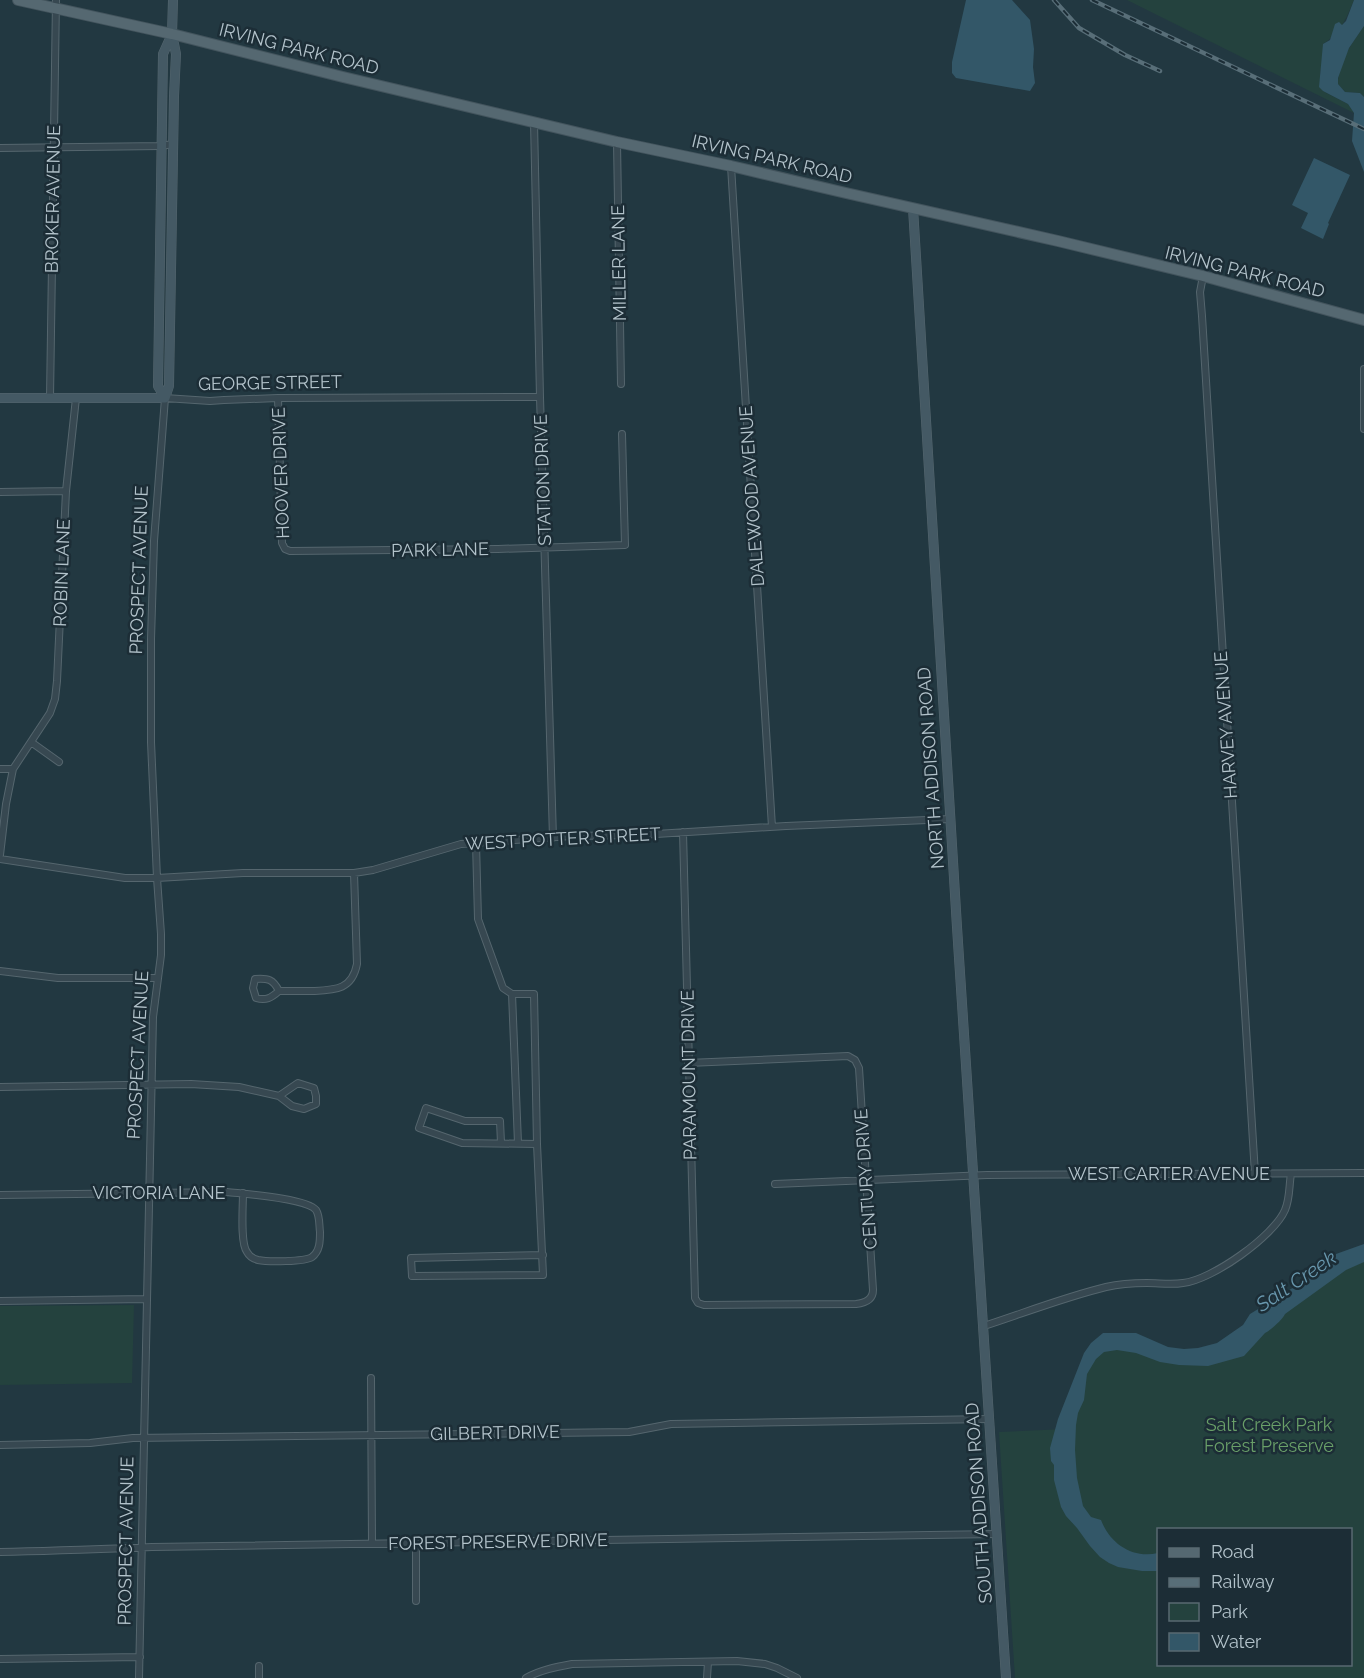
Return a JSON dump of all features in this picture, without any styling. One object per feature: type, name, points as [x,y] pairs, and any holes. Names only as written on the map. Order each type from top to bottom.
[{"type":"main road","name":"IRVING PARK ROAD","points":[[18,0],[56,4],[343,77],[617,142],[1050,239],[1203,276],[1364,320]]},
{"type":"street","name":"PROSPECT AVENUE","points":[[139,1678],[153,1003],[161,955],[151,742],[151,639],[154,541],[165,398],[169,386],[176,54],[172,34],[173,0]]},
{"type":"street","name":"BROKER AVENUE","points":[[50,398],[56,4]]},
{"type":"street","name":"PROSPECT AVENUE","points":[[165,398],[158,386],[161,146],[163,54],[172,34]]},
{"type":"street","name":"STATION DRIVE","points":[[534,122],[553,838]]},
{"type":"street","name":"MILLER LANE","points":[[617,142],[621,384]]},
{"type":"street","points":[[0,148],[173,144]]},
{"type":"street","name":"DALEWOOD AVENUE","points":[[731,166],[772,827]]},
{"type":"street","name":"NORTH ADDISON ROAD","points":[[913,208],[984,1326]]},
{"type":"street","name":"HARVEY AVENUE","points":[[1203,276],[1200,292],[1255,1174]]},
{"type":"street","points":[[1364,369],[1364,429]]},
{"type":"street","name":"GEORGE STREET","points":[[0,398],[165,398],[210,401],[278,398],[540,397]]},
{"type":"street","name":"ROBIN LANE","points":[[0,857],[6,804],[13,769],[50,713],[55,699],[66,492],[76,398]]},
{"type":"street","name":"HOOVER DRIVE","points":[[278,398],[282,543],[285,549]]},
{"type":"street","name":"PARK LANE","points":[[285,549],[290,551],[351,551],[625,545],[622,434]]},
{"type":"street","points":[[0,492],[66,492]]},
{"type":"street","points":[[31,742],[59,762]]},
{"type":"street","points":[[0,769],[13,769]]},
{"type":"street","name":"WEST POTTER STREET","points":[[0,857],[125,878],[243,873],[354,873],[373,870],[461,844],[951,819]]},
{"type":"street","name":"PARAMOUNT DRIVE","points":[[683,832],[694,1298],[698,1303],[704,1305],[856,1304],[867,1302],[871,1298]]},
{"type":"street","points":[[476,843],[478,919],[503,988],[512,994],[534,994],[537,1144],[543,1255],[543,1275],[412,1276],[411,1258],[543,1255]]},
{"type":"street","points":[[279,991],[337,989],[345,985],[353,976],[357,964],[354,873]]},
{"type":"street","points":[[0,970],[58,978],[157,978]]},
{"type":"street","points":[[512,994],[518,1143]]},
{"type":"street","name":"CENTURY DRIVE","points":[[688,1063],[848,1056],[855,1060],[859,1068],[873,1290],[871,1298]]},
{"type":"street","points":[[0,1087],[191,1084],[238,1088],[279,1096],[292,1106],[304,1109],[316,1104],[314,1088],[298,1083],[279,1096]]},
{"type":"street","points":[[501,1143],[500,1121],[465,1121],[426,1108],[418,1128],[462,1143],[537,1144]]},
{"type":"street","name":"WEST CARTER AVENUE","points":[[775,1184],[973,1176],[1364,1173]]},
{"type":"street","points":[[984,1326],[1104,1288],[1144,1283],[1185,1283],[1215,1273],[1250,1247],[1280,1218],[1287,1202],[1291,1174]]},
{"type":"street","name":"VICTORIA LANE","points":[[0,1195],[243,1193],[299,1202],[315,1209],[319,1216],[320,1242],[314,1256],[306,1260],[261,1260],[249,1255],[244,1245],[243,1193]]},
{"type":"street","points":[[0,1301],[147,1299]]},
{"type":"street","name":"SOUTH ADDISON ROAD","points":[[984,1326],[1006,1678]]},
{"type":"street","points":[[371,1378],[372,1543]]},
{"type":"street","name":"GILBERT DRIVE","points":[[0,1445],[144,1439],[629,1432],[671,1424],[990,1419]]},
{"type":"street","name":"FOREST PRESERVE DRIVE","points":[[0,1552],[142,1547],[997,1534]]},
{"type":"street","points":[[416,1543],[416,1601]]},
{"type":"street","points":[[0,1659],[140,1658]]},
{"type":"street","points":[[526,1678],[548,1669],[572,1664],[737,1661],[765,1664],[797,1678]]},
{"type":"street","points":[[707,1678],[708,1662]]},
{"type":"street","points":[[259,1666],[259,1678]]},
{"type":"green space","points":[[1127,0],[1354,0],[1339,30],[1323,44],[1323,62],[1320,73],[1323,91],[1348,104],[1354,113]]},
{"type":"green space","points":[[1364,26],[1364,97],[1360,93],[1345,92],[1338,84],[1343,60]]},
{"type":"green space","name":"Salt Creek Park Forest Preserve","points":[[1364,1255],[1364,1678],[1015,1678],[999,1432],[1066,1429],[1087,1360],[1115,1342],[1200,1358]]},
{"type":"green space","points":[[134,1305],[132,1383],[0,1385],[0,1306]]},
{"type":"water","points":[[966,0],[1012,0],[1030,20],[1035,83],[1030,91],[956,78],[952,73],[952,62]]},
{"type":"water","points":[[1354,0],[1364,0],[1364,26],[1349,48],[1338,84],[1345,92],[1360,93],[1364,97],[1364,172],[1352,141],[1354,113],[1348,104],[1319,87],[1323,44],[1330,40],[1335,24],[1339,22],[1342,25],[1346,21]]},
{"type":"water","points":[[1314,158],[1350,175],[1323,239],[1301,228],[1308,213],[1292,205]]},
{"type":"water","points":[[1364,1244],[1364,1262],[1346,1270],[1285,1314],[1244,1356],[1208,1366],[1160,1362],[1136,1353],[1117,1350],[1104,1352],[1096,1359],[1087,1374],[1084,1400],[1076,1425],[1077,1478],[1083,1506],[1091,1517],[1101,1520],[1116,1543],[1131,1552],[1157,1553],[1157,1571],[1118,1567],[1100,1557],[1061,1507],[1054,1480],[1054,1465],[1051,1461],[1050,1448],[1058,1419],[1084,1353],[1091,1343],[1103,1333],[1136,1333],[1168,1347],[1184,1349],[1217,1343],[1243,1325],[1250,1314],[1304,1281],[1336,1254]]},
{"type":"railway","points":[[1054,0],[1079,28],[1125,55],[1160,71]]},
{"type":"railway","points":[[1092,0],[1364,129]]},
{"type":"water label","name":"Salt Creek","points":[[1296,1281]]}]
